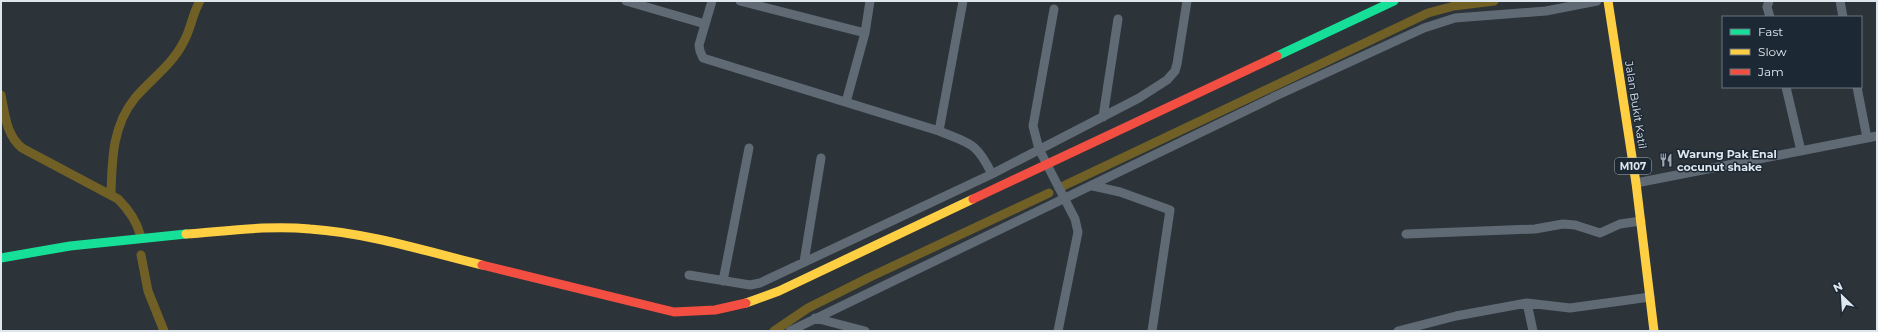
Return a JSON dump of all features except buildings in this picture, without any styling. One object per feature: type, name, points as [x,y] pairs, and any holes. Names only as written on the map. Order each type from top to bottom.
[{"type":"main road","points":[[1,258],[35,251],[153,237],[266,228],[297,228],[365,237],[674,312],[694,313],[735,307],[779,291],[1394,1]]},
{"type":"main road","name":"Jalan Bukit Katil","points":[[1608,1],[1636,183],[1654,331]]},
{"type":"street","points":[[626,1],[706,24]]},
{"type":"street","points":[[712,1],[700,45],[700,51],[703,58],[940,130],[978,149],[992,174]]},
{"type":"street","points":[[740,1],[865,33]]},
{"type":"street","points":[[846,102],[865,33],[870,1]]},
{"type":"street","points":[[940,130],[963,1]]},
{"type":"street","points":[[689,275],[750,285],[755,284],[992,174],[1139,98],[1172,76],[1177,64],[1187,1]]},
{"type":"street","points":[[790,331],[1094,186],[1278,95],[1424,28],[1455,18],[1546,11],[1597,1]]},
{"type":"street","points":[[1769,1],[1767,7],[1770,16]]},
{"type":"street","points":[[1840,1],[1843,16]]},
{"type":"street","points":[[1054,9],[1033,126],[1039,149],[1075,219],[1078,232],[1058,331]]},
{"type":"street","points":[[1102,117],[1118,19]]},
{"type":"street","points":[[1786,88],[1800,151]]},
{"type":"street","points":[[1857,88],[1867,138]]},
{"type":"street","points":[[1636,183],[1877,136]]},
{"type":"street","points":[[723,281],[749,148]]},
{"type":"street","points":[[804,262],[821,158]]},
{"type":"street","points":[[1094,186],[1120,192],[1170,210],[1152,331]]},
{"type":"street","points":[[1406,234],[1535,229],[1563,224],[1588,228],[1600,233],[1620,224],[1641,221]]},
{"type":"street","points":[[1398,331],[1456,316],[1527,303],[1570,308],[1650,297]]},
{"type":"street","points":[[1527,303],[1533,331]]},
{"type":"street","points":[[815,318],[865,331]]},
{"type":"waterway","points":[[111,194],[115,144],[127,109],[141,91],[167,65],[178,51],[186,38],[200,1]]},
{"type":"waterway","points":[[1059,188],[1428,13],[1454,6],[1494,1]]},
{"type":"waterway","points":[[1,95],[9,131],[17,143],[22,148],[118,199],[132,215],[140,234]]},
{"type":"waterway","points":[[774,331],[808,308],[870,277],[1049,193]]},
{"type":"waterway","points":[[141,255],[148,291],[164,331]]},
{"type":"traffic: fast","points":[[1277,56],[1394,1]]},
{"type":"traffic: fast","points":[[1,258],[70,246],[186,234]]},
{"type":"traffic: slow","points":[[1608,1],[1636,183],[1654,331]]},
{"type":"traffic: slow","points":[[746,303],[779,291],[973,199]]},
{"type":"traffic: slow","points":[[186,234],[279,228],[332,231],[375,238],[482,265]]},
{"type":"traffic: jam","points":[[973,199],[1277,56]]},
{"type":"traffic: jam","points":[[482,265],[674,312],[715,310],[746,303]]},
{"type":"place","name":"Warung Pak Enal cocunut shake","points":[[1666,160]]}]
